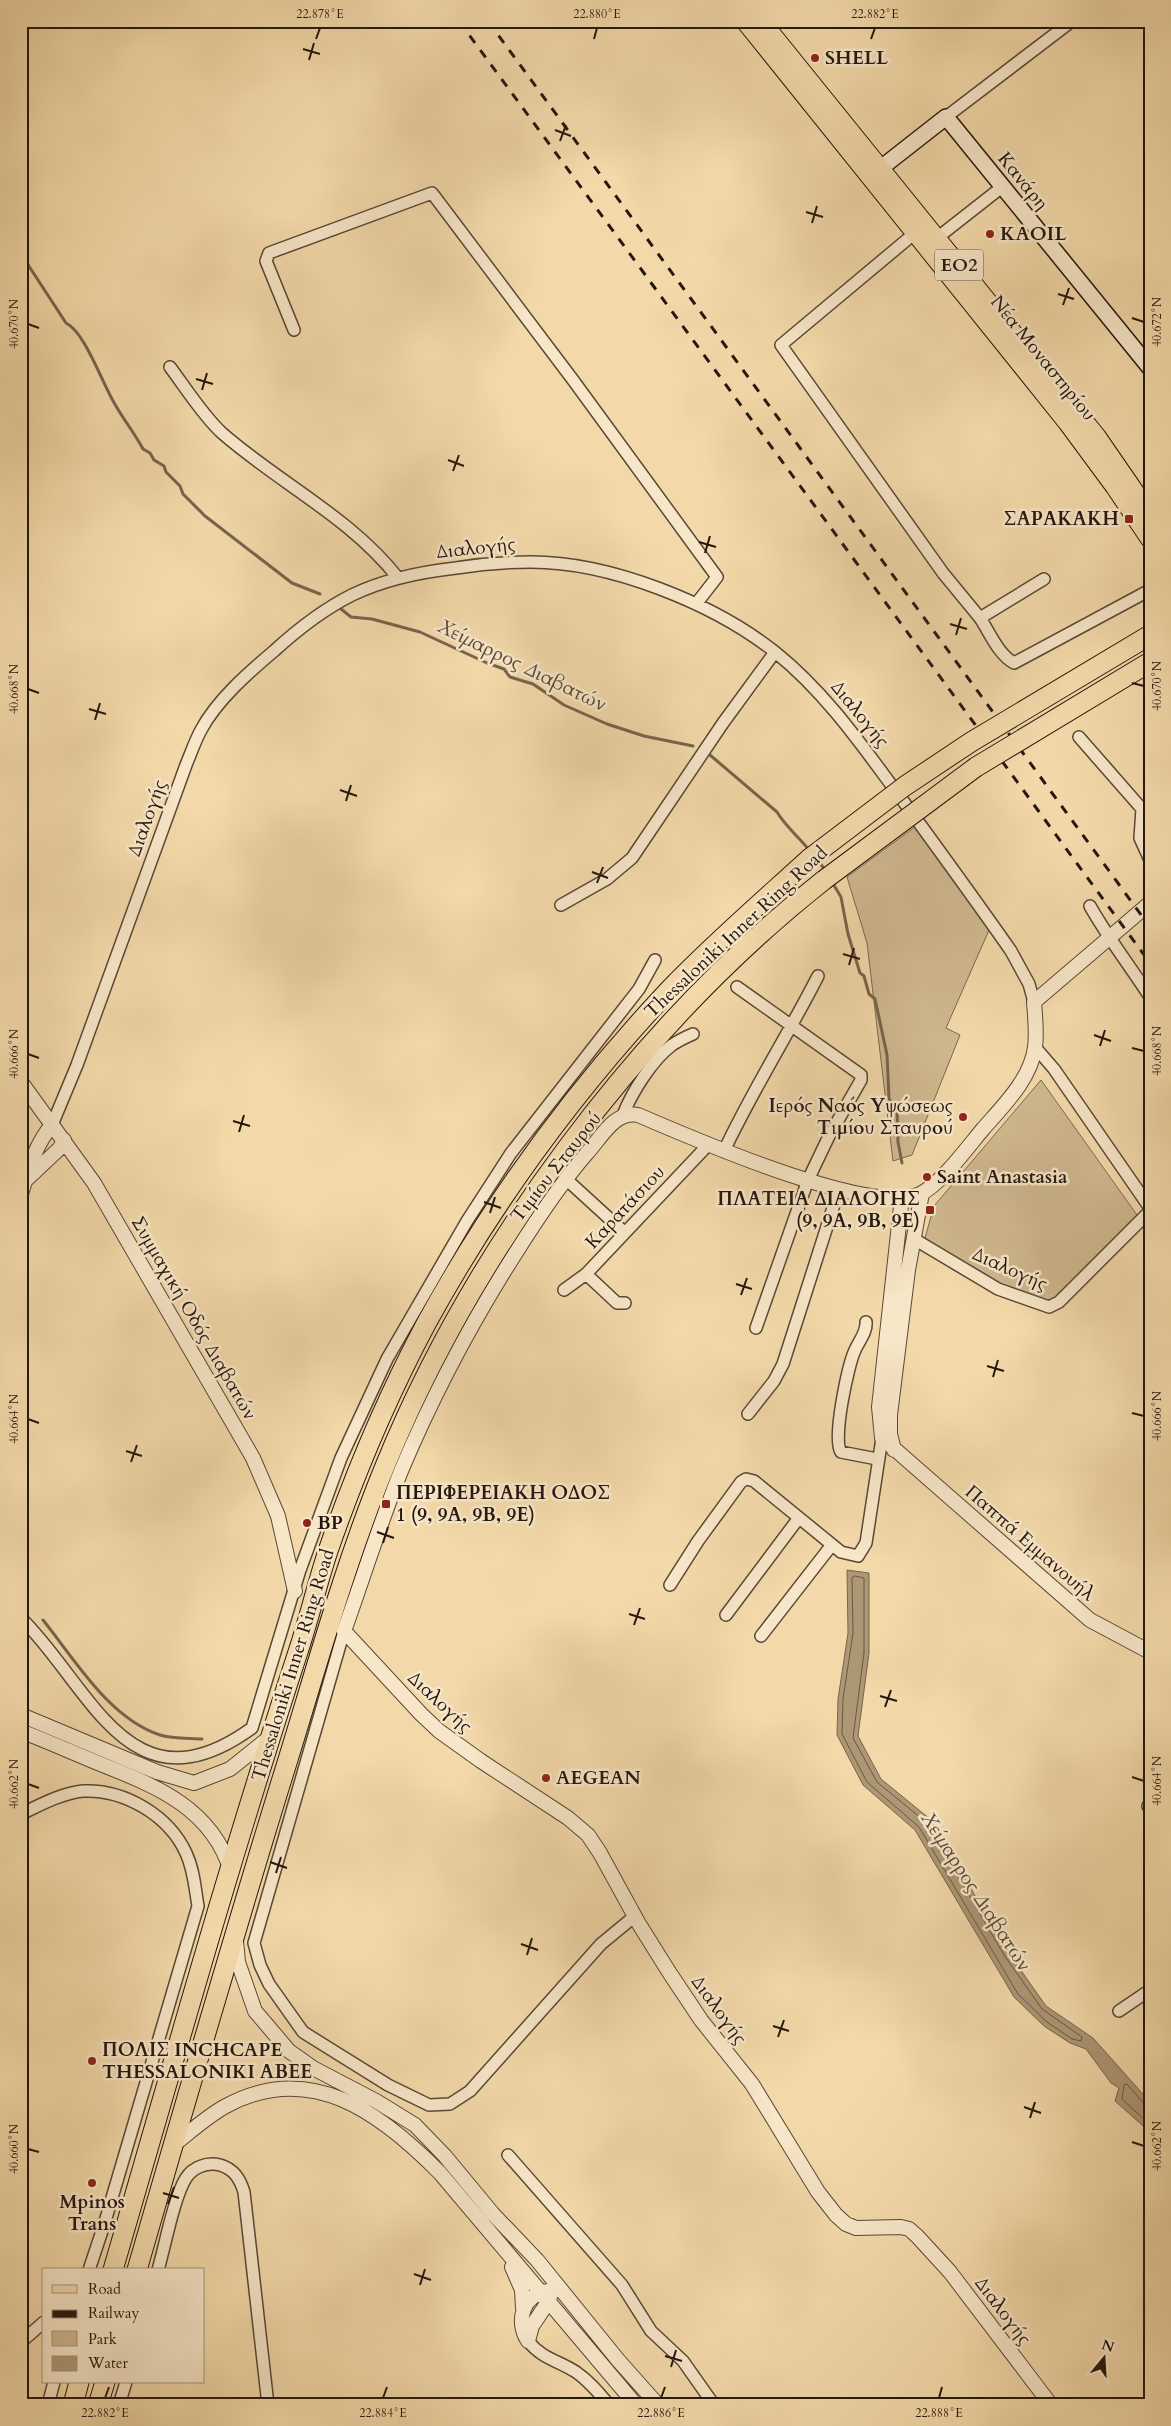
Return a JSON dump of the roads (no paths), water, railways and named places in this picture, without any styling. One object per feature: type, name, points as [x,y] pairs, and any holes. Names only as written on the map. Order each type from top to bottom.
[{"type":"highway","name":"Thessaloniki Inner Ring Road","points":[[114,2268],[270,1737],[312,1611],[328,1553],[358,1471],[396,1383],[427,1322],[472,1246],[546,1138],[581,1091],[624,1040],[671,988],[810,858],[905,786],[970,742],[1150,635]]},
{"type":"highway","name":"Thessaloniki Inner Ring Road","points":[[138,2268],[235,1930],[341,1591],[384,1467],[446,1339],[490,1262],[552,1168],[632,1067],[711,982],[798,901],[976,766],[1150,662]]},
{"type":"highway","points":[[73,2405],[79,2384]]},
{"type":"highway","points":[[98,2405],[103,2384]]},
{"type":"main road","name":"Νέα Μοναστηρίου","points":[[745,21],[875,172],[937,238],[1097,436],[1150,514]]},
{"type":"main road","name":"Νέα Μοναστηρίου","points":[[761,21],[875,172],[915,233],[1082,441],[1150,539]]},
{"type":"main road","points":[[875,172],[946,117]]},
{"type":"main road","name":"Κανάρη","points":[[946,117],[1150,368]]},
{"type":"street","points":[[946,117],[1072,21]]},
{"type":"street","points":[[937,238],[1002,187]]},
{"type":"street","points":[[294,330],[266,261],[269,253],[432,193],[574,380],[717,577],[696,604]]},
{"type":"street","points":[[915,233],[781,346],[943,573],[980,618],[998,647],[1014,663],[1150,590]]},
{"type":"street","points":[[170,367],[220,432],[362,539],[384,560],[398,578]]},
{"type":"street","name":"Διαλογής","points":[[52,1125],[77,1065],[186,765],[202,727],[221,703],[261,662],[307,624],[351,596],[398,578],[423,572],[475,565],[549,562],[592,568],[617,575],[696,604],[722,617],[775,652],[818,692],[878,767],[1011,951],[1029,984],[1034,1002]]},
{"type":"street","points":[[980,618],[1044,580]]},
{"type":"street","points":[[561,905],[607,879],[632,858],[720,727],[775,652]]},
{"type":"street","points":[[1079,737],[1150,819]]},
{"type":"street","points":[[1142,809],[1140,838],[1150,860]]},
{"type":"street","points":[[894,1451],[890,1434],[890,1415],[922,1193],[938,1179],[1006,1102],[1027,1073],[1035,1047],[1034,1002],[1150,903]]},
{"type":"street","points":[[1090,906],[1108,938],[1132,968],[1150,997]]},
{"type":"street","points":[[21,1618],[110,1727],[133,1745],[154,1754],[173,1757],[194,1756],[217,1750],[252,1728],[295,1591],[341,1458],[387,1359],[467,1221],[511,1153],[639,989],[655,960]]},
{"type":"street","points":[[724,1151],[745,1107],[792,1028],[818,976]]},
{"type":"street","points":[[737,987],[792,1028],[861,1075],[861,1080],[829,1136],[808,1180],[756,1328]]},
{"type":"street","points":[[623,1115],[633,1092],[662,1055],[672,1045],[693,1034]]},
{"type":"street","name":"Διαλογής","points":[[914,1239],[998,1289],[1049,1307],[1059,1302],[1150,1210],[1054,1069],[1035,1047]]},
{"type":"street","name":"Συμμαχική Οδός Διαβατών","points":[[21,1082],[99,1191],[254,1458],[278,1516],[295,1591]]},
{"type":"street","name":"Τιμίου Σταυρού","points":[[344,1631],[401,1472],[445,1375],[484,1303],[535,1222],[566,1179],[617,1119],[623,1115],[638,1115],[724,1151],[839,1189],[874,1196],[902,1197],[922,1193]]},
{"type":"street","points":[[21,1194],[31,1161],[43,1136],[52,1125]]},
{"type":"street","points":[[26,1180],[60,1148],[64,1140]]},
{"type":"street","name":"Καρατάσιου","points":[[564,1290],[586,1274],[708,1145]]},
{"type":"street","points":[[566,1179],[624,1232]]},
{"type":"street","points":[[748,1414],[774,1381],[784,1364],[839,1189]]},
{"type":"street","points":[[670,1585],[698,1541],[741,1482],[746,1479],[754,1481],[831,1546],[850,1555],[858,1556],[862,1551],[866,1543],[877,1459],[882,1438],[879,1407],[902,1197]]},
{"type":"street","points":[[586,1274],[617,1303],[625,1304]]},
{"type":"street","points":[[866,1322],[866,1329],[853,1357],[842,1407],[838,1444],[841,1452],[877,1459]]},
{"type":"street","name":"Παππά Εμμανουήλ","points":[[882,1438],[894,1451],[1090,1620],[1150,1652]]},
{"type":"street","points":[[726,1615],[798,1519]]},
{"type":"street","points":[[761,1636],[831,1546]]},
{"type":"street","points":[[344,1631],[254,1943],[260,1965],[269,1984],[303,2032],[396,2089],[429,2105],[450,2104],[470,2091],[601,1944],[635,1916]]},
{"type":"street","name":"Διαλογής","points":[[344,1631],[421,1714],[440,1731],[481,1762],[568,1818],[582,1830],[600,1852],[635,1916],[702,2020],[756,2091],[818,2192],[836,2215],[846,2224],[856,2228],[901,2227],[913,2233],[950,2272],[1052,2405]]},
{"type":"street","points":[[21,1715],[157,1772],[194,1783],[230,1769],[270,1737]]},
{"type":"street","points":[[21,1731],[166,1792],[200,1819],[211,1831],[222,1846],[231,1872]]},
{"type":"street","points":[[21,1814],[55,1798],[82,1791],[106,1793],[139,1804],[172,1830],[187,1854],[194,1876],[198,1906],[90,2268]]},
{"type":"street","points":[[235,1930],[238,1962],[255,2011],[288,2051],[313,2068],[376,2101],[415,2125],[445,2156],[548,2291],[562,2318],[636,2405]]},
{"type":"street","points":[[1119,2011],[1150,1990]]},
{"type":"street","points":[[172,2146],[209,2116],[224,2107],[259,2093],[279,2089],[330,2094],[368,2111],[414,2147],[440,2173],[503,2246],[548,2291],[567,2297],[618,2360],[658,2405]]},
{"type":"street","points":[[508,2155],[622,2285],[651,2331],[683,2361],[714,2405]]},
{"type":"street","points":[[159,2268],[186,2177],[200,2166],[208,2164],[218,2165],[236,2174],[244,2192],[268,2405]]},
{"type":"street","points":[[503,2246],[522,2290],[522,2324],[528,2341],[541,2354],[566,2366],[586,2380],[610,2405]]},
{"type":"street","points":[[522,2310],[528,2299],[548,2291]]},
{"type":"street","points":[[528,2341],[548,2291]]},
{"type":"street","points":[[537,2315],[546,2313],[562,2318]]},
{"type":"street","points":[[21,2342],[42,2324]]},
{"type":"street","points":[[48,2405],[53,2384]]},
{"type":"street","points":[[119,2405],[125,2384]]},
{"type":"water","points":[[847,1570],[869,1573],[869,1653],[858,1736],[881,1779],[930,1819],[1008,1952],[1046,2006],[1093,2038],[1150,2102],[1150,2132],[1115,2101],[1119,2088],[1111,2083],[1086,2049],[1070,2043],[1044,2026],[1014,1997],[915,1830],[863,1785],[837,1735],[838,1699],[848,1633]]},
{"type":"waterway","name":"Χείμαρρος Διαβατών","points":[[21,254],[66,323],[80,337],[87,348],[111,397],[143,449],[150,453],[154,460],[164,466],[166,472],[180,486],[183,494],[205,516],[292,583],[320,594]]},
{"type":"waterway","name":"Χείμαρρος Διαβατών","points":[[341,609],[351,617],[372,619],[420,632],[504,669],[510,677],[533,684],[564,705],[607,724],[644,736],[693,746]]},
{"type":"waterway","name":"Χείμαρρος Διαβατών","points":[[710,755],[777,812],[810,851]]},
{"type":"waterway","name":"Χείμαρρος Διαβατών","points":[[817,859],[825,870]]},
{"type":"waterway","name":"Χείμαρρος Διαβατών","points":[[832,882],[841,897],[848,934],[860,973],[864,976],[869,994],[875,999],[887,1055],[889,1099],[897,1109],[898,1142],[902,1163]]},
{"type":"waterway","points":[[43,1620],[81,1670],[109,1702],[125,1716],[142,1727],[160,1735],[175,1738],[202,1739]]},
{"type":"railway","points":[[459,21],[1150,963]]},
{"type":"railway","points":[[488,21],[1150,927]]},
{"type":"place","name":"SHELL","points":[[815,58]]},
{"type":"place","name":"KAOIL","points":[[990,234]]},
{"type":"place","name":"ΣΑΡΑΚΑΚΗ","points":[[1129,519]]},
{"type":"place","name":"Ιερός Ναός Υψώσεως Τιμίου Σταυρού","points":[[963,1117]]},
{"type":"place","name":"Saint Anastasia","points":[[927,1177]]},
{"type":"place","name":"ΠΛΑΤΕΙΑ ΔΙΑΛΟΓΗΣ (9, 9Α, 9Β, 9Ε)","points":[[930,1210]]},
{"type":"place","name":"ΠΕΡΙΦΕΡΕΙΑΚΗ ΟΔΟΣ 1 (9, 9Α, 9Β, 9Ε)","points":[[386,1504]]},
{"type":"place","name":"BP","points":[[307,1523]]},
{"type":"place","name":"AEGEAN","points":[[546,1778]]},
{"type":"place","name":"ΠΟΛΙΣ INCHCAPE THESSALONIKI ΑΒΕΕ","points":[[92,2061]]},
{"type":"place","name":"Mpinos Trans","points":[[92,2183]]}]
